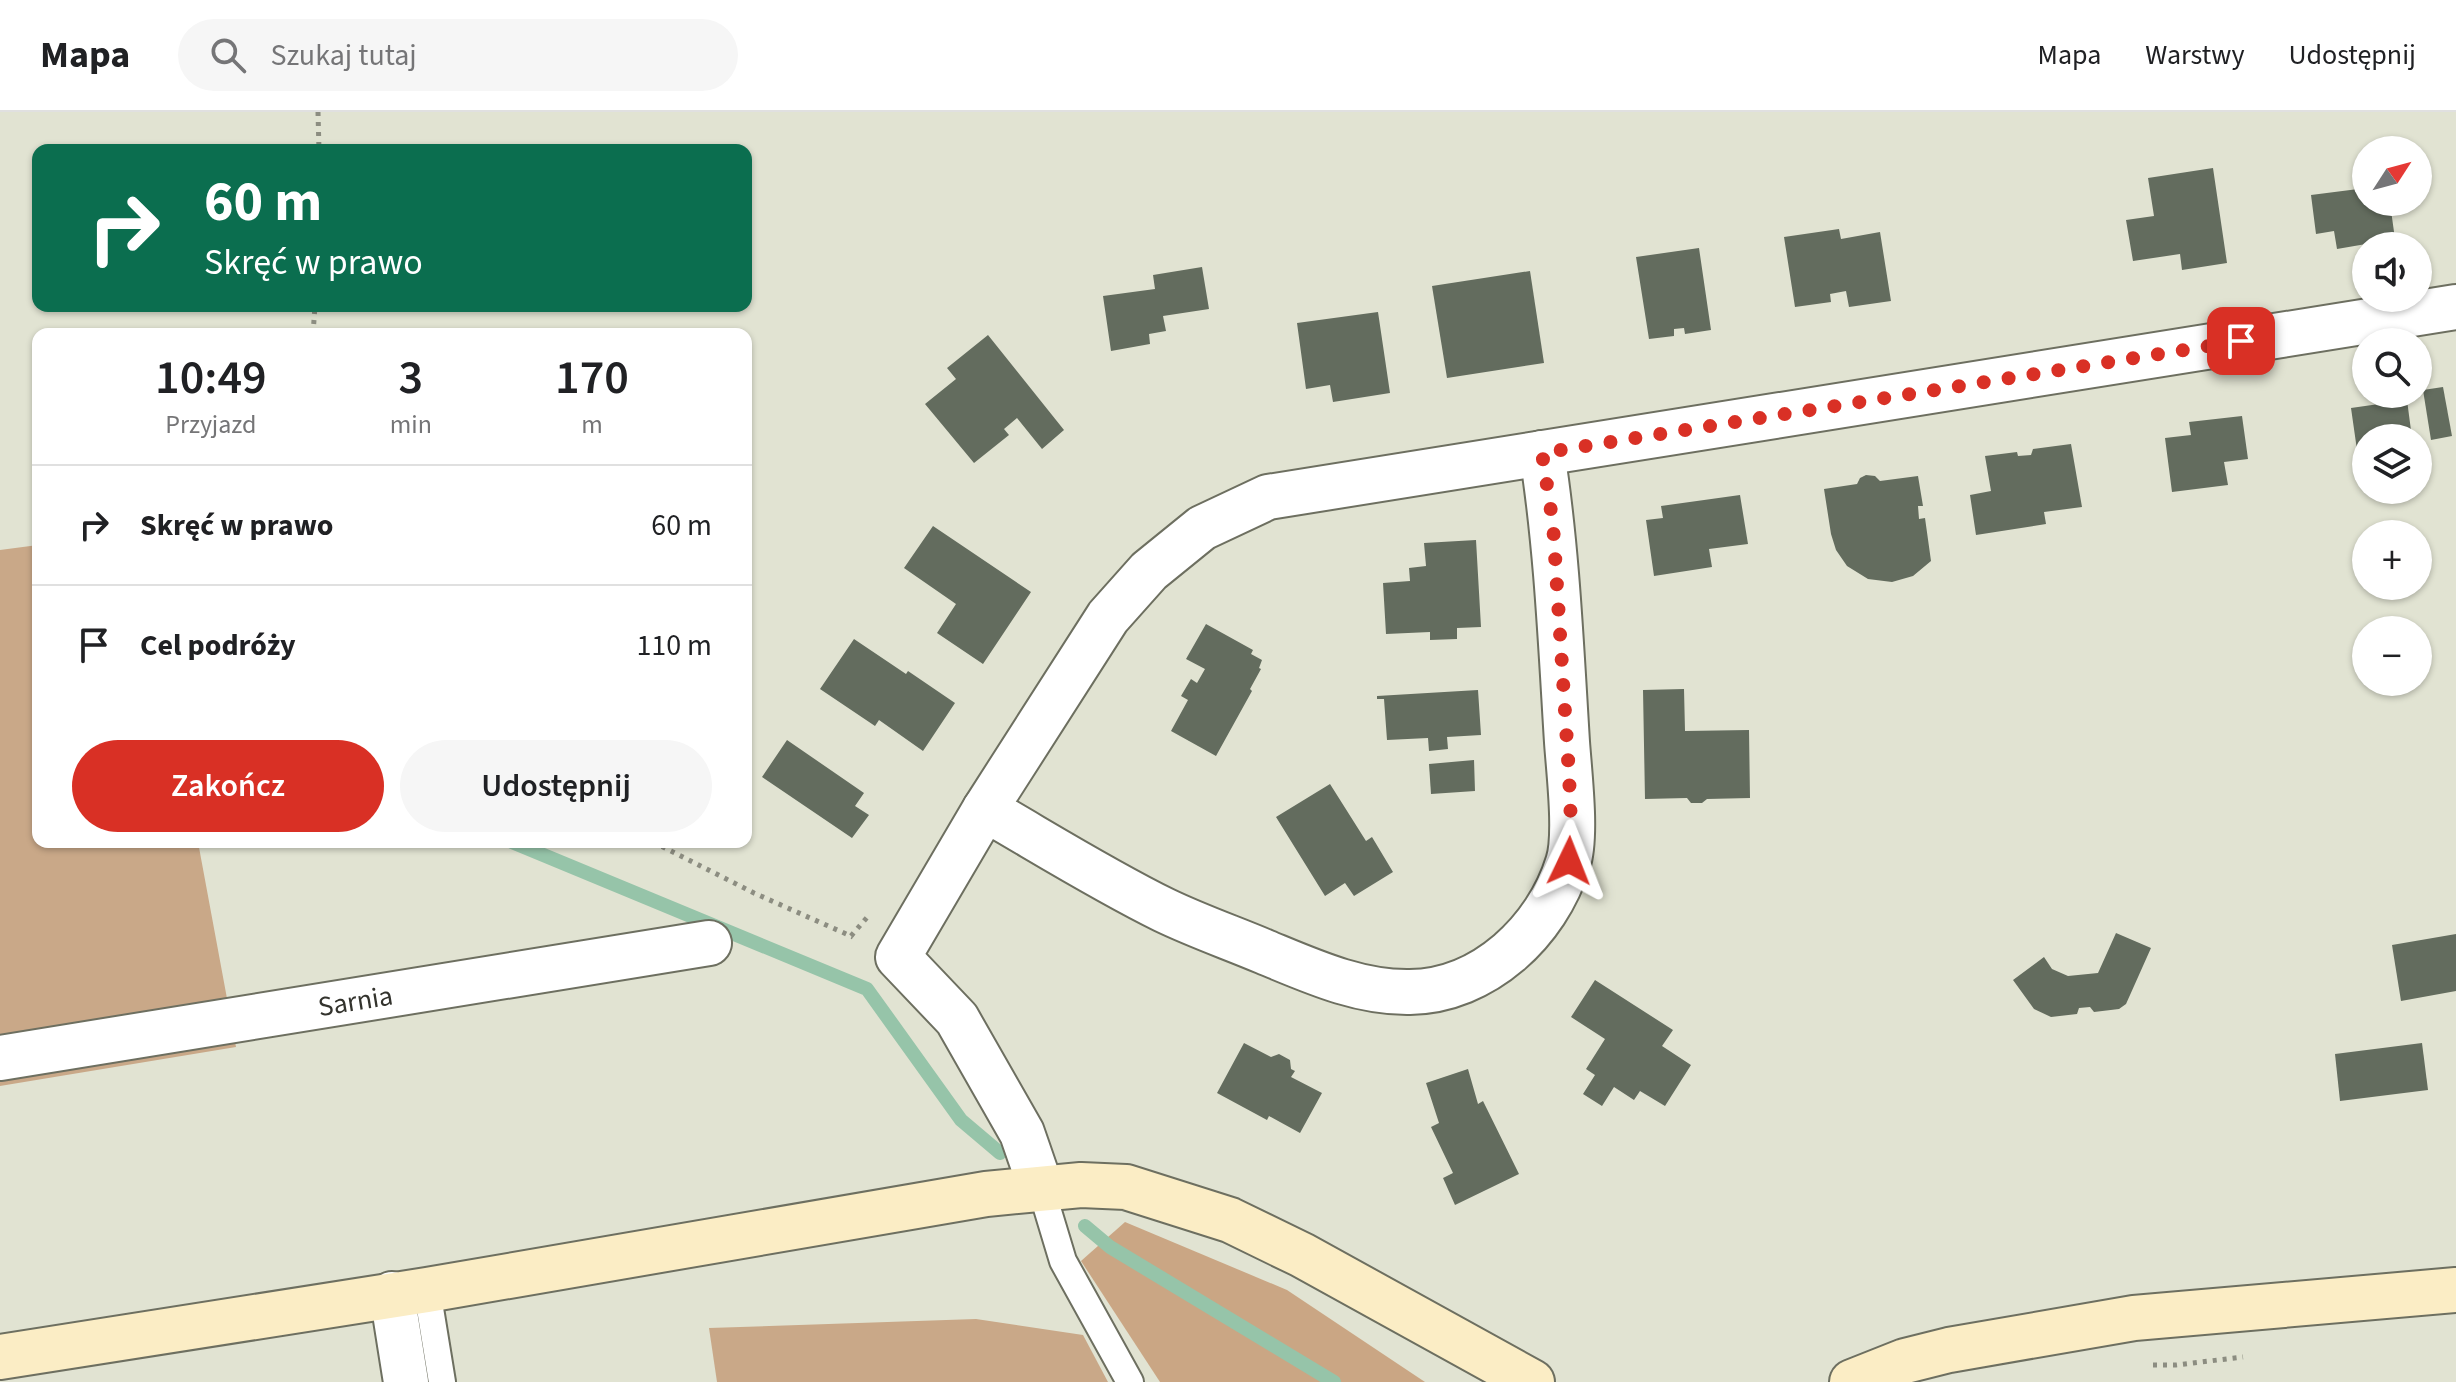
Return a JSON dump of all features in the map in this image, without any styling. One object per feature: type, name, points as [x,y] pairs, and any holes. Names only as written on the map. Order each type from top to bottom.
[{"type":"street","points":[[1041,1188],[1022,1133],[957,1019],[898,957],[985,809],[1108,617],[1149,571],[1202,528],[1268,497],[2456,307]]},
{"type":"street","points":[[985,809],[1165,910],[1326,977],[1373,988],[1409,992],[1440,989],[1497,963],[1523,941],[1550,907],[1569,861],[1569,774],[1553,524],[1542,453]]},
{"type":"street","name":"Sarnia","points":[[0,1058],[709,943]]},
{"type":"street","points":[[0,1357],[409,1292],[986,1194],[1081,1185],[1126,1187],[1230,1220],[1302,1255],[1532,1382]]},
{"type":"street","points":[[1852,1382],[1905,1361],[1949,1350],[2134,1318],[2456,1290]]},
{"type":"street","points":[[406,1382],[409,1292]]},
{"type":"lane","points":[[1041,1188],[1063,1261],[1130,1382]]},
{"type":"lane","points":[[409,1292],[442,1382]]},
{"type":"path","points":[[318,112],[319,144]]},
{"type":"path","points":[[665,848],[754,893],[898,957]]},
{"type":"shaded area","points":[[32,546],[32,848],[199,848],[236,1047],[0,1086],[0,550]]},
{"type":"shaded area","points":[[1125,1222],[1287,1290],[1425,1382],[1160,1382],[1081,1261]]},
{"type":"shaded area","points":[[976,1319],[1083,1335],[1108,1382],[717,1382],[709,1328]]},
{"type":"building","points":[[2213,168],[2227,263],[2182,270],[2180,254],[2133,261],[2126,220],[2154,216],[2148,178]]},
{"type":"building","points":[[2352,190],[2352,216],[2392,216],[2394,232],[2352,232],[2352,246],[2337,249],[2334,231],[2316,234],[2311,195]]},
{"type":"building","points":[[1839,229],[1841,239],[1880,232],[1891,301],[1849,307],[1846,291],[1830,294],[1831,302],[1795,307],[1784,237]]},
{"type":"building","points":[[1699,248],[1711,330],[1685,334],[1684,328],[1674,329],[1674,336],[1649,339],[1636,257]]},
{"type":"building","points":[[1202,267],[1209,309],[1163,316],[1166,331],[1149,334],[1150,344],[1111,351],[1103,296],[1155,289],[1153,275]]},
{"type":"building","points":[[1530,271],[1544,363],[1447,378],[1432,286]]},
{"type":"building","points":[[1378,312],[1390,393],[1333,402],[1330,385],[1306,389],[1297,323]]},
{"type":"building","points":[[988,335],[1064,430],[1042,449],[1017,418],[1004,429],[1009,435],[974,463],[925,404],[956,379],[947,368]]},
{"type":"building","points":[[2443,387],[2452,436],[2432,440],[2432,424],[2428,424],[2426,408],[2432,408],[2432,389]]},
{"type":"building","points":[[2351,408],[2408,408],[2410,424],[2353,424]]},
{"type":"building","points":[[2242,416],[2248,459],[2224,462],[2228,485],[2172,492],[2165,438],[2191,435],[2189,422]]},
{"type":"building","points":[[2071,444],[2082,507],[2044,512],[2046,524],[1976,535],[1970,495],[1991,491],[1985,456],[2017,452],[2018,456],[2031,455],[2033,449]]},
{"type":"building","points":[[1866,475],[1875,476],[1880,481],[1918,476],[1923,506],[1918,506],[1919,519],[1925,518],[1931,561],[1913,576],[1892,582],[1868,579],[1847,566],[1836,550],[1824,489],[1857,484]]},
{"type":"building","points":[[1740,495],[1748,544],[1709,549],[1712,567],[1654,576],[1646,520],[1663,518],[1661,506]]},
{"type":"building","points":[[933,526],[1031,592],[983,664],[937,633],[956,604],[904,568]]},
{"type":"building","points":[[1476,540],[1481,627],[1457,628],[1457,639],[1430,640],[1430,632],[1386,634],[1383,583],[1410,581],[1409,568],[1426,566],[1424,543]]},
{"type":"building","points":[[1206,624],[1253,650],[1251,654],[1262,660],[1261,669],[1250,689],[1252,691],[1216,756],[1171,731],[1188,700],[1181,696],[1191,679],[1197,683],[1205,669],[1186,659]]},
{"type":"building","points":[[854,639],[955,703],[923,751],[879,720],[875,726],[820,689]]},
{"type":"building","points":[[1684,689],[1685,731],[1749,730],[1750,798],[1707,799],[1702,803],[1691,803],[1687,798],[1645,799],[1643,690]]},
{"type":"building","points":[[1478,690],[1481,735],[1447,737],[1448,749],[1429,751],[1428,738],[1387,740],[1384,699],[1377,699],[1377,696]]},
{"type":"building","points":[[787,740],[864,793],[855,806],[869,815],[852,838],[762,777]]},
{"type":"building","points":[[1474,760],[1475,791],[1431,794],[1429,764]]},
{"type":"building","points":[[1330,784],[1366,841],[1372,837],[1393,872],[1354,896],[1345,883],[1325,896],[1276,817]]},
{"type":"building","points":[[2116,933],[2151,948],[2126,1004],[2119,1009],[2094,1012],[2090,1007],[2079,1008],[2077,1014],[2051,1017],[2034,1009],[2013,980],[2044,957],[2052,969],[2068,976],[2098,973]]},
{"type":"building","points":[[2456,934],[2456,991],[2401,1001],[2392,945]]},
{"type":"building","points":[[1595,980],[1673,1030],[1662,1046],[1691,1065],[1665,1106],[1640,1091],[1634,1100],[1614,1087],[1602,1106],[1583,1094],[1595,1075],[1586,1069],[1605,1039],[1571,1017]]},
{"type":"building","points":[[1244,1043],[1271,1057],[1279,1054],[1290,1060],[1291,1069],[1295,1071],[1291,1077],[1322,1093],[1300,1133],[1269,1116],[1267,1120],[1217,1093]]},
{"type":"building","points":[[2422,1043],[2428,1090],[2340,1101],[2335,1054]]},
{"type":"building","points":[[1468,1069],[1478,1104],[1483,1101],[1519,1174],[1455,1205],[1443,1178],[1453,1173],[1431,1127],[1439,1123],[1426,1083]]},
{"type":"waterway","points":[[526,848],[867,989],[961,1120],[1000,1153]]},
{"type":"waterway","points":[[1085,1226],[1110,1247],[1334,1382]]},
{"type":"route","points":[[1569,861],[1569,774],[1553,524],[1542,453],[2241,341]]}]
